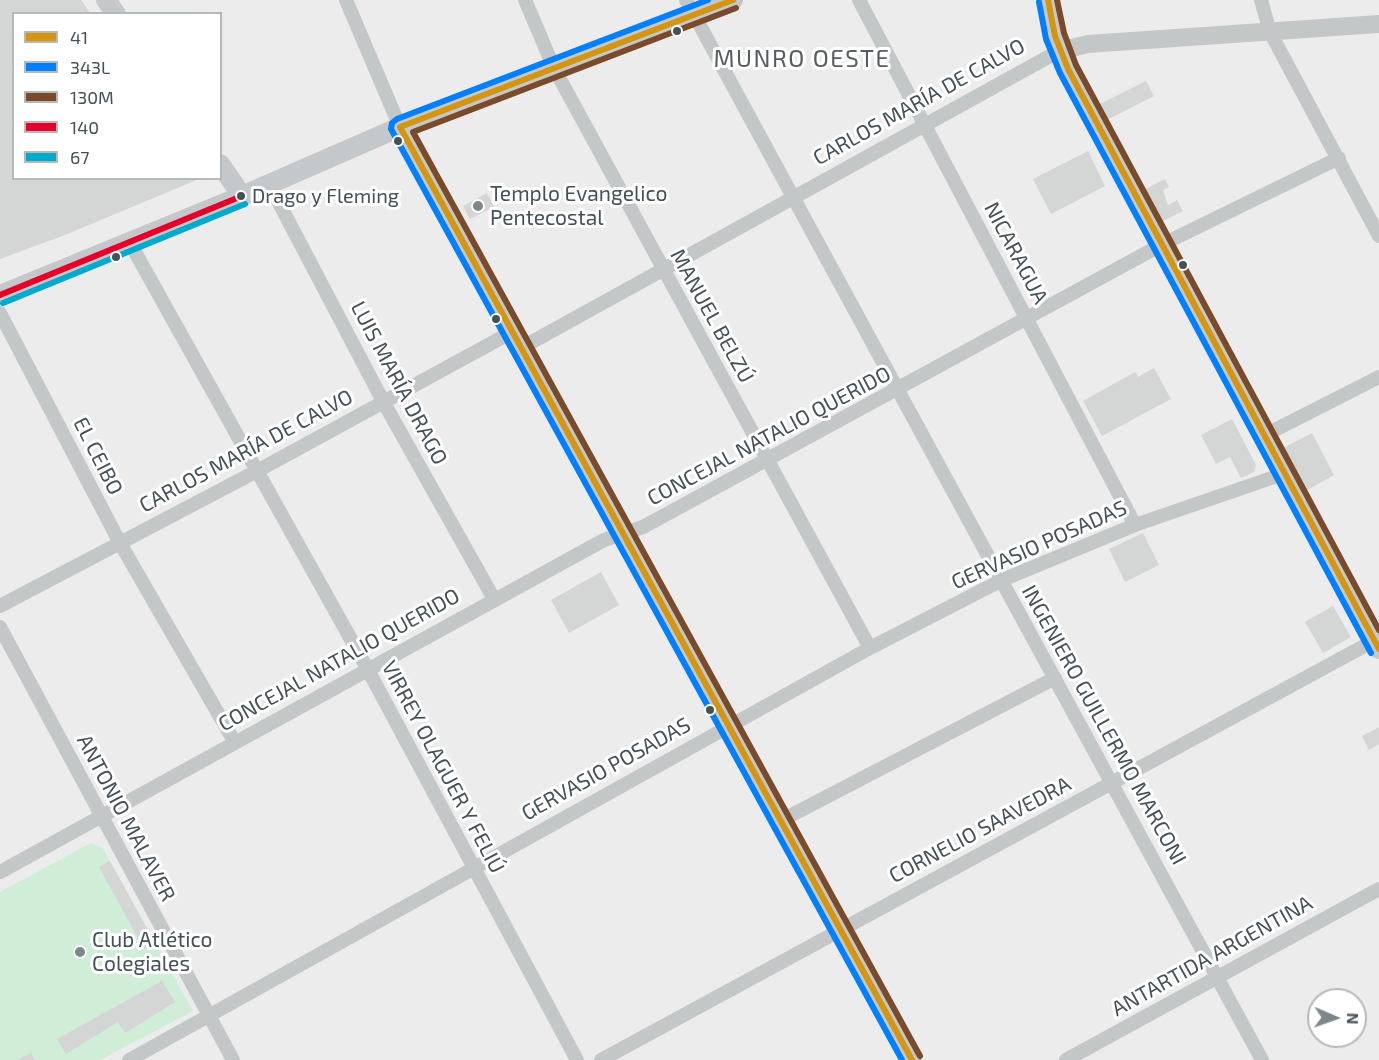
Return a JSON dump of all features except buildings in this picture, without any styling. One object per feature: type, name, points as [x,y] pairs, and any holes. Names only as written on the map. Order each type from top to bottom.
[{"type":"main road","points":[[0,296],[242,196],[400,127],[554,68],[690,7],[733,0]]},
{"type":"main road","points":[[1048,0],[1059,51],[1283,474],[1377,642]]},
{"type":"main road","points":[[222,167],[242,196]]},
{"type":"street","points":[[346,0],[400,127],[912,1060]]},
{"type":"street","name":"MANUEL BELZÚ","points":[[525,0],[554,68],[870,648]]},
{"type":"street","name":"NICARAGUA","points":[[859,0],[1135,525]]},
{"type":"street","points":[[1261,0],[1270,32],[1379,236]]},
{"type":"street","name":"INGENIERO GUILLERMO MARCONI","points":[[690,7],[1262,1060]]},
{"type":"street","name":"CARLOS MARÍA DE CALVO","points":[[521,348],[1059,51],[1088,44],[1379,24]]},
{"type":"street","name":"CONCEJAL NATALIO QUERIDO","points":[[0,872],[366,668],[495,599],[622,533],[644,527],[899,390],[1161,245],[1339,158]]},
{"type":"street","name":"LUIS MARÍA DRAGO","points":[[269,184],[384,403],[495,599]]},
{"type":"street","name":"VIRREY OLAGUER Y FELIÚ","points":[[130,243],[366,668],[578,1060]]},
{"type":"street","name":"EL CEIBO","points":[[0,313],[120,543],[234,741]]},
{"type":"street","name":"CARLOS MARÍA DE CALVO","points":[[0,606],[257,471],[512,332]]},
{"type":"street","points":[[1263,436],[1379,377]]},
{"type":"street","name":"GERVASIO POSADAS","points":[[129,1060],[472,867],[870,648],[1002,580],[1135,525],[1283,474]]},
{"type":"street","name":"ANTONIO MALAVER","points":[[0,627],[233,1060]]},
{"type":"street","name":"CORNELIO SAAVEDRA","points":[[601,1060],[840,928],[1377,642]]},
{"type":"street","points":[[782,820],[1054,678]]},
{"type":"street","name":"ANTARTIDA ARGENTINA","points":[[1066,1060],[1082,1056],[1218,977],[1379,889]]},
{"type":"green space","name":"Club Atlético Colegiales","points":[[91,843],[102,847],[193,1011],[100,1060],[0,1060],[0,892]]},
{"type":"transit line","name":"343L","points":[[708,0],[397,119],[392,123],[391,129],[902,1060]]},
{"type":"transit line","name":"41","points":[[733,0],[400,127],[912,1060]]},
{"type":"transit line","name":"41","points":[[1048,0],[1055,36],[1068,69],[1379,649]]},
{"type":"transit line","name":"130M","points":[[1057,0],[1064,33],[1076,65],[1379,630]]},
{"type":"transit line","name":"343L","points":[[1039,2],[1046,39],[1060,73],[1371,653]]},
{"type":"transit line","name":"130M","points":[[736,8],[413,132],[920,1056]]},
{"type":"transit line","name":"140","points":[[0,295],[242,196]]},
{"type":"transit line","name":"67","points":[[3,303],[245,204]]},
{"type":"place","name":"Drago y Fleming","points":[[241,196]]},
{"type":"place","name":"Templo Evangelico Pentecostal","points":[[478,206]]},
{"type":"place","name":"Club Atlético Colegiales","points":[[80,952]]},
{"type":"district","name":"MUNRO OESTE","points":[[802,59]]}]
